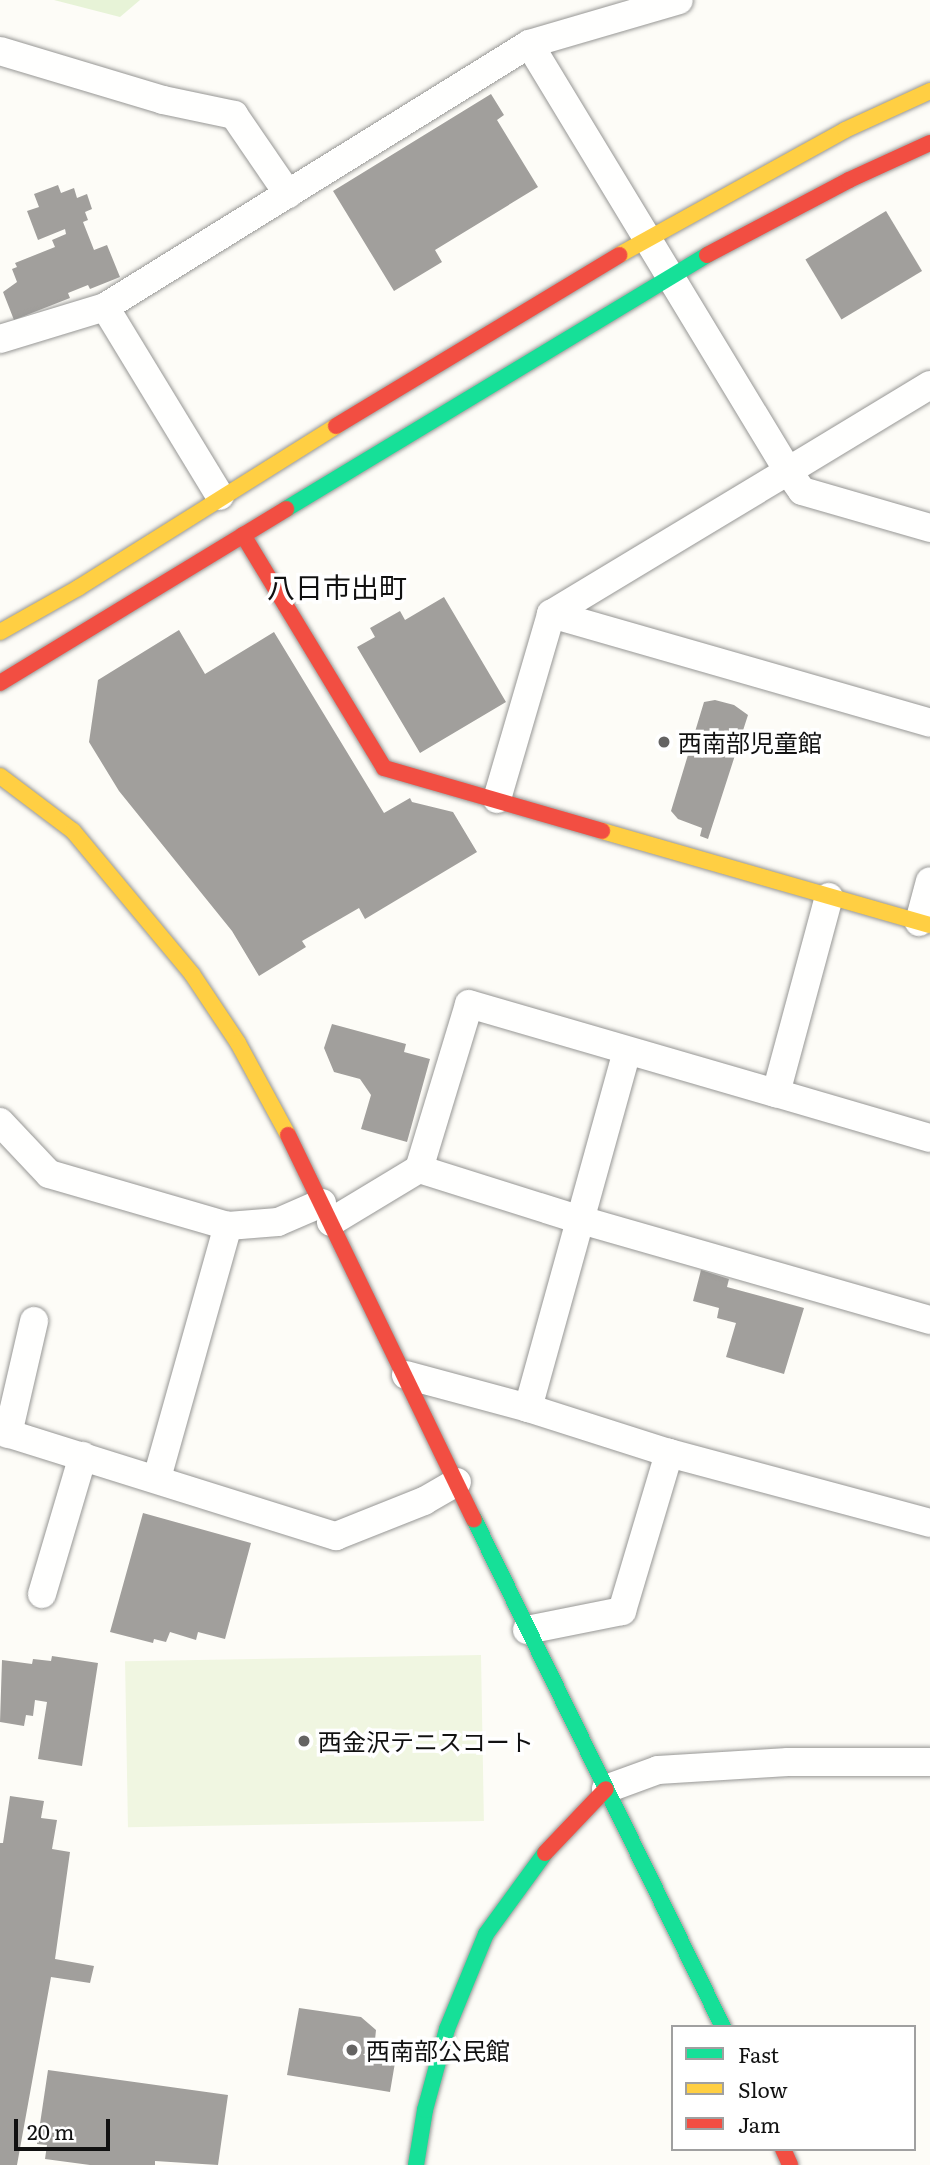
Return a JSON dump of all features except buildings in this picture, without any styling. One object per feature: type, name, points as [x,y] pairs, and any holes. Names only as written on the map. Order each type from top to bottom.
[{"type":"street","points":[[0,339],[105,307],[529,44],[680,0]]},
{"type":"street","points":[[529,44],[645,239],[670,274],[802,491],[930,528]]},
{"type":"street","points":[[0,51],[163,100],[234,115],[288,194]]},
{"type":"street","points":[[0,632],[78,588],[220,496],[645,239],[845,130],[930,91]]},
{"type":"street","points":[[0,683],[670,274],[849,180],[930,143]]},
{"type":"street","points":[[105,307],[220,496]]},
{"type":"street","points":[[497,799],[551,614],[930,385]]},
{"type":"street","points":[[243,535],[384,768],[925,923],[930,881]]},
{"type":"street","points":[[551,614],[930,723]]},
{"type":"street","points":[[0,776],[73,831],[192,974],[239,1043],[327,1212],[527,1630],[722,2025]]},
{"type":"street","points":[[776,1093],[829,897]]},
{"type":"street","points":[[419,1169],[469,1004],[930,1138]]},
{"type":"street","points":[[528,1408],[627,1051]]},
{"type":"street","points":[[0,1122],[49,1174],[228,1226],[278,1222],[327,1212],[419,1169],[581,1220],[930,1320]]},
{"type":"street","points":[[157,1478],[228,1226]]},
{"type":"street","points":[[34,1321],[4,1433],[157,1478],[307,1529],[336,1535],[424,1501],[457,1482]]},
{"type":"street","points":[[406,1376],[528,1408],[669,1453],[930,1523]]},
{"type":"street","points":[[527,1630],[622,1611],[669,1453]]},
{"type":"street","points":[[42,1594],[83,1456]]},
{"type":"street","points":[[416,2165],[425,2110],[447,2029],[486,1934],[549,1848],[606,1788],[658,1770],[788,1762],[930,1762]]},
{"type":"green space","points":[[54,0],[140,0],[120,17]]},
{"type":"green space","name":"西金沢テニスコート","points":[[481,1655],[484,1821],[128,1827],[125,1661]]},
{"type":"traffic: fast","points":[[286,509],[707,255]]},
{"type":"traffic: fast","points":[[474,1519],[722,2025]]},
{"type":"traffic: fast","points":[[416,2165],[425,2110],[447,2029],[486,1934],[545,1853]]},
{"type":"traffic: slow","points":[[619,255],[845,130],[930,91]]},
{"type":"traffic: slow","points":[[0,632],[78,588],[336,426]]},
{"type":"traffic: slow","points":[[0,776],[73,831],[192,974],[238,1043],[288,1135]]},
{"type":"traffic: slow","points":[[602,831],[930,925]]},
{"type":"traffic: jam","points":[[707,255],[849,180],[930,143]]},
{"type":"traffic: jam","points":[[336,426],[619,255]]},
{"type":"traffic: jam","points":[[0,683],[286,509]]},
{"type":"traffic: jam","points":[[243,535],[384,768],[602,831]]},
{"type":"traffic: jam","points":[[288,1135],[474,1519]]},
{"type":"traffic: jam","points":[[545,1853],[606,1789]]},
{"type":"traffic: jam","points":[[784,2151],[790,2165]]},
{"type":"place","name":"西南部児童館","points":[[664,742]]},
{"type":"place","name":"西金沢テニスコート","points":[[304,1741]]},
{"type":"place","name":"西南部公民館","points":[[352,2050]]},
{"type":"district","name":"八日市出町","points":[[337,586]]}]
